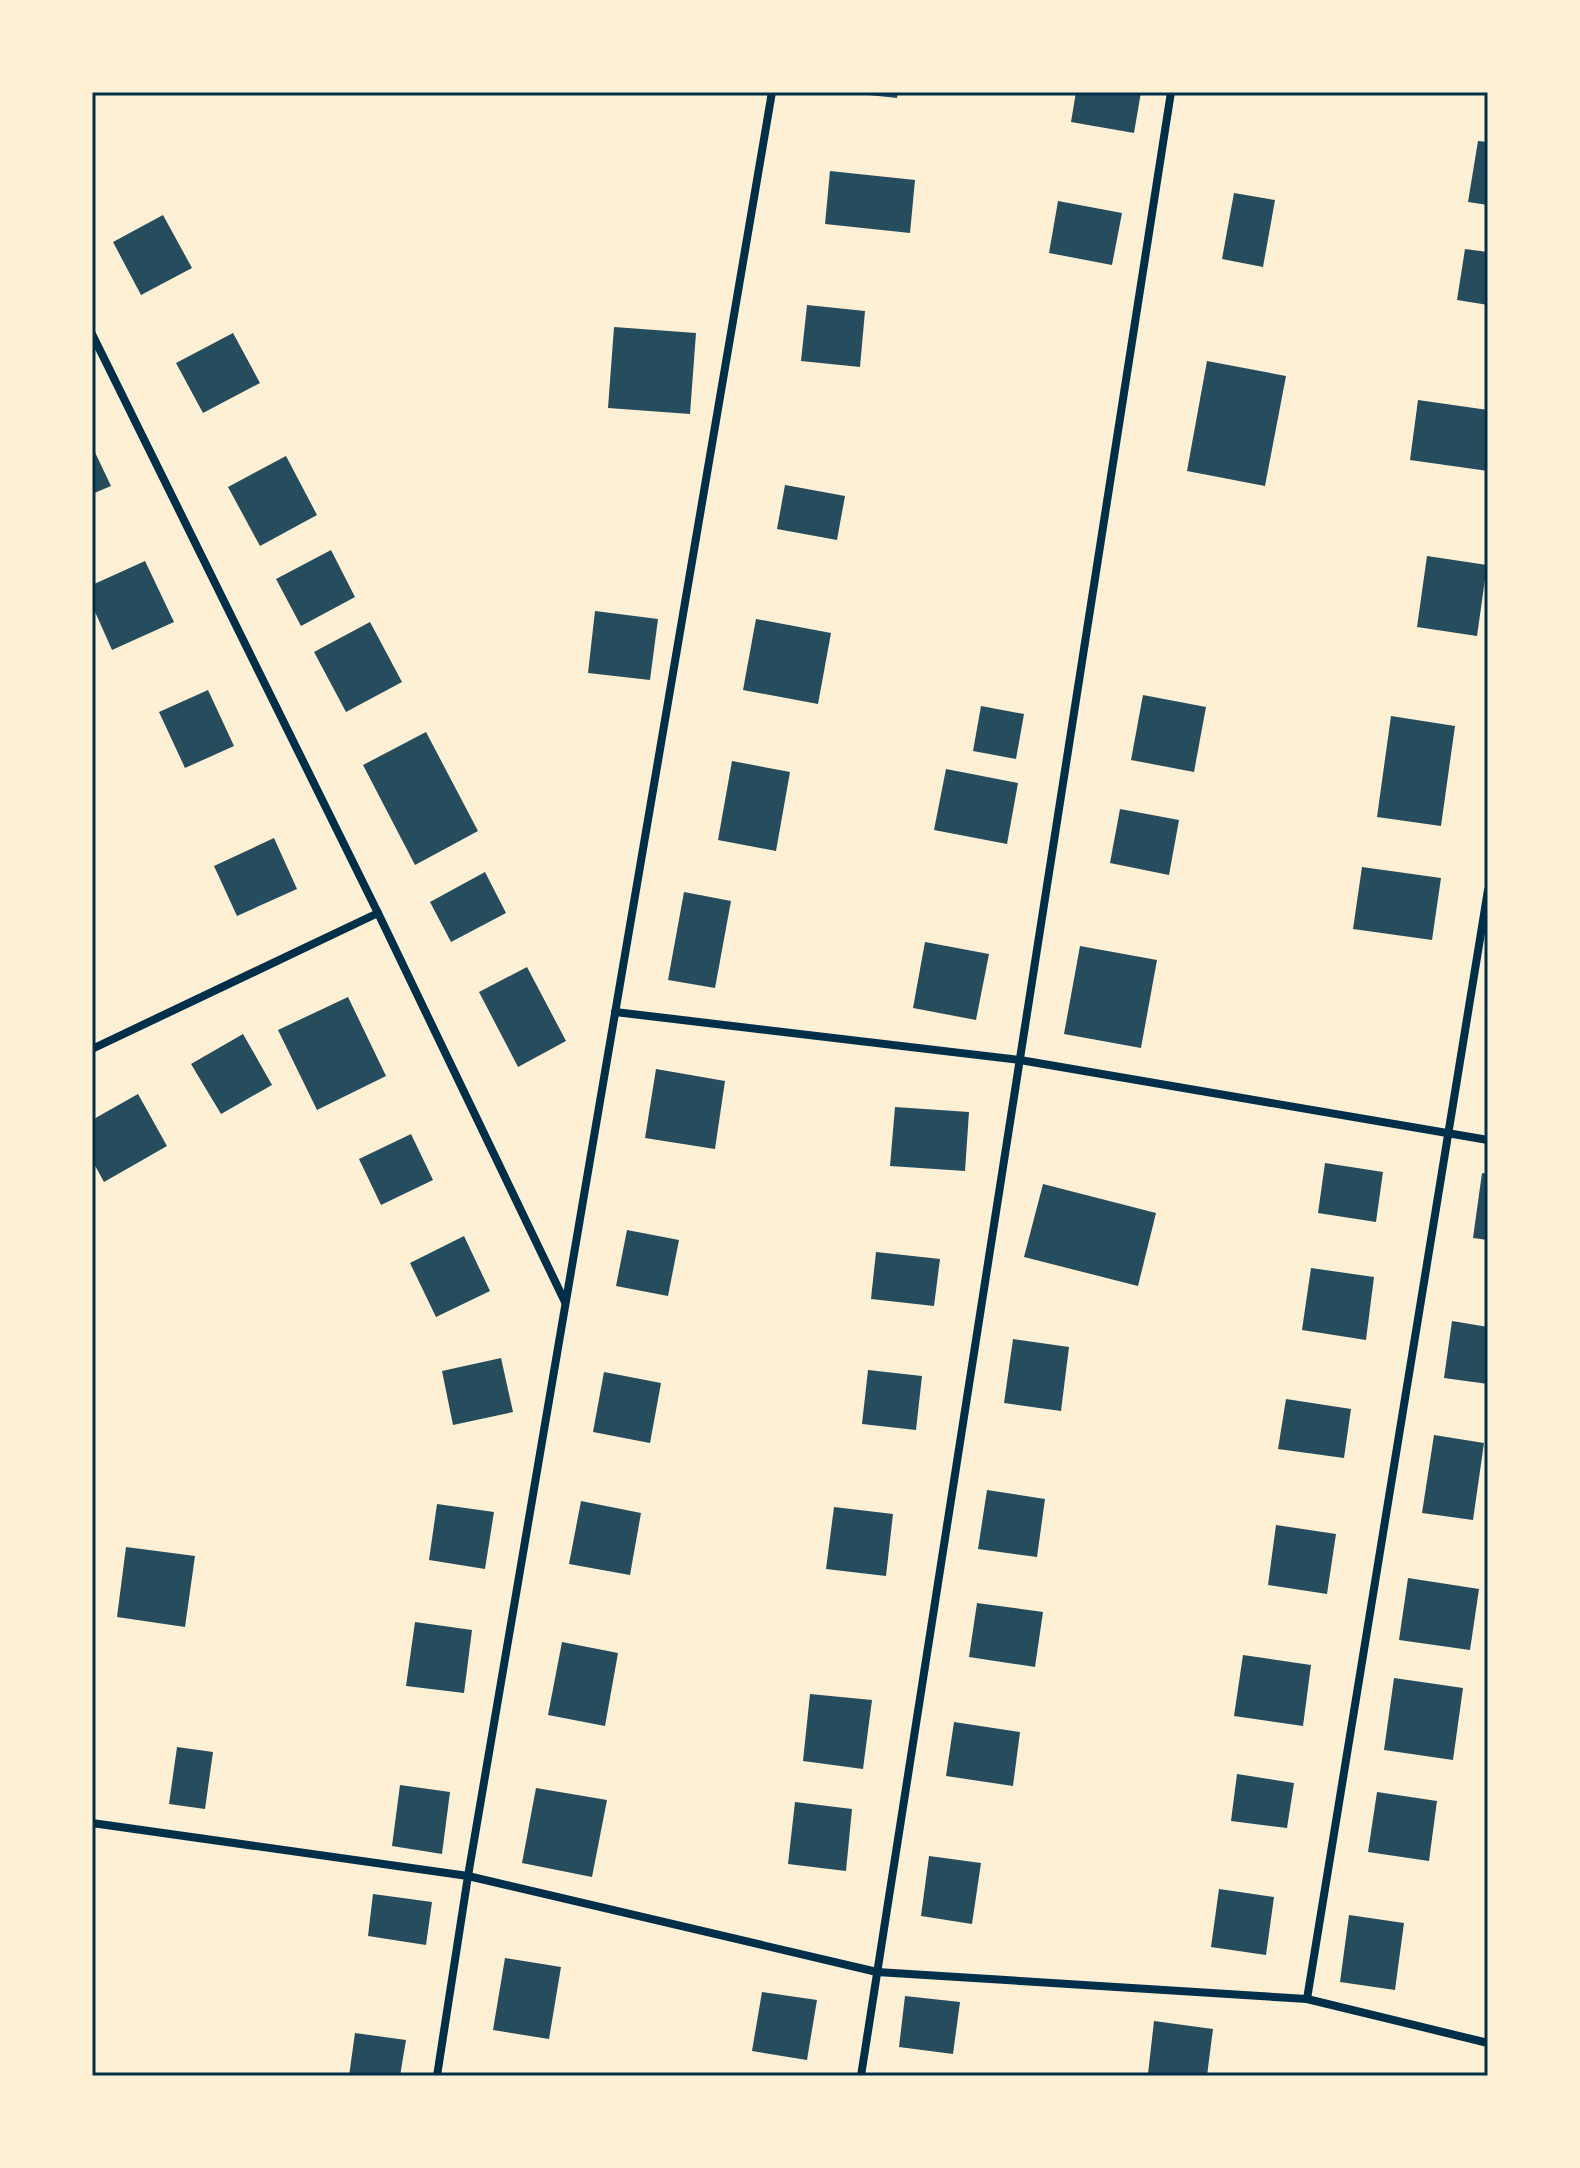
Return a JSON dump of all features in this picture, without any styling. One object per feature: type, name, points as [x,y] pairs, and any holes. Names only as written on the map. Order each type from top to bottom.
[{"type":"street","points":[[437,2076],[468,1876],[772,92]]},
{"type":"street","points":[[861,2076],[1171,92]]},
{"type":"street","points":[[92,334],[566,1302]]},
{"type":"street","points":[[1307,1999],[1488,890]]},
{"type":"street","points":[[92,1049],[378,913]]},
{"type":"street","points":[[615,1012],[1020,1060],[1488,1140]]},
{"type":"street","points":[[92,1823],[468,1876],[877,1972],[1307,1999],[1488,2043]]},
{"type":"building","points":[[859,92],[898,92],[897,98]]},
{"type":"building","points":[[1076,92],[1141,92],[1134,133],[1071,122]]},
{"type":"building","points":[[1478,141],[1488,142],[1488,205],[1468,202]]},
{"type":"building","points":[[830,171],[915,180],[910,233],[825,224]]},
{"type":"building","points":[[1234,193],[1275,200],[1263,267],[1222,259]]},
{"type":"building","points":[[1058,201],[1122,213],[1112,265],[1049,253]]},
{"type":"building","points":[[163,215],[192,268],[141,295],[113,242]]},
{"type":"building","points":[[1465,249],[1488,252],[1488,305],[1457,300]]},
{"type":"building","points":[[807,305],[865,311],[860,367],[801,361]]},
{"type":"building","points":[[614,327],[696,333],[690,414],[608,408]]},
{"type":"building","points":[[233,333],[260,383],[203,413],[176,363]]},
{"type":"building","points":[[1207,361],[1286,376],[1265,486],[1187,471]]},
{"type":"building","points":[[1418,400],[1488,410],[1488,471],[1410,460]]},
{"type":"building","points":[[92,446],[111,486],[92,494]]},
{"type":"building","points":[[286,456],[317,515],[260,546],[228,487]]},
{"type":"building","points":[[785,485],[845,496],[837,540],[777,529]]},
{"type":"building","points":[[331,550],[355,597],[301,626],[276,579]]},
{"type":"building","points":[[1427,556],[1487,565],[1477,636],[1417,627]]},
{"type":"building","points":[[145,561],[174,622],[112,650],[92,605],[92,585]]},
{"type":"building","points":[[595,611],[658,619],[650,680],[588,673]]},
{"type":"building","points":[[756,619],[831,633],[818,704],[743,690]]},
{"type":"building","points":[[370,622],[402,682],[346,712],[314,652]]},
{"type":"building","points":[[208,690],[234,746],[185,768],[159,712]]},
{"type":"building","points":[[1143,695],[1206,707],[1194,772],[1131,760]]},
{"type":"building","points":[[981,706],[1024,714],[1016,759],[973,751]]},
{"type":"building","points":[[1391,716],[1455,726],[1441,826],[1377,817]]},
{"type":"building","points":[[426,732],[478,831],[415,865],[363,765]]},
{"type":"building","points":[[732,761],[790,772],[776,851],[718,840]]},
{"type":"building","points":[[946,769],[1018,783],[1007,844],[934,830]]},
{"type":"building","points":[[1120,809],[1179,820],[1169,875],[1110,863]]},
{"type":"building","points":[[274,838],[297,889],[237,916],[214,866]]},
{"type":"building","points":[[1362,867],[1441,878],[1432,940],[1353,929]]},
{"type":"building","points":[[485,872],[506,913],[451,942],[430,902]]},
{"type":"building","points":[[684,892],[731,901],[715,988],[668,980]]},
{"type":"building","points":[[925,942],[989,954],[976,1020],[913,1008]]},
{"type":"building","points":[[1080,946],[1157,960],[1141,1048],[1064,1034]]},
{"type":"building","points":[[527,967],[566,1041],[518,1067],[479,992]]},
{"type":"building","points":[[348,997],[386,1076],[317,1110],[278,1030]]},
{"type":"building","points":[[243,1034],[272,1085],[221,1114],[191,1064]]},
{"type":"building","points":[[656,1069],[725,1081],[715,1149],[645,1138]]},
{"type":"building","points":[[138,1094],[167,1146],[104,1182],[92,1160],[92,1120]]},
{"type":"building","points":[[895,1107],[969,1112],[965,1171],[890,1166]]},
{"type":"building","points":[[411,1134],[433,1180],[381,1205],[359,1159]]},
{"type":"building","points":[[1325,1163],[1383,1172],[1376,1222],[1318,1213]]},
{"type":"building","points":[[1482,1173],[1488,1174],[1488,1240],[1473,1238]]},
{"type":"building","points":[[1043,1184],[1156,1213],[1138,1286],[1024,1257]]},
{"type":"building","points":[[627,1230],[679,1240],[668,1296],[616,1286]]},
{"type":"building","points":[[464,1236],[490,1291],[436,1317],[410,1263]]},
{"type":"building","points":[[876,1252],[940,1259],[934,1306],[871,1299]]},
{"type":"building","points":[[1311,1268],[1374,1277],[1366,1340],[1302,1330]]},
{"type":"building","points":[[1452,1321],[1488,1327],[1488,1384],[1444,1378]]},
{"type":"building","points":[[1013,1339],[1069,1347],[1061,1411],[1004,1403]]},
{"type":"building","points":[[501,1358],[513,1412],[453,1425],[442,1371]]},
{"type":"building","points":[[868,1370],[922,1376],[916,1430],[862,1424]]},
{"type":"building","points":[[604,1372],[661,1383],[650,1443],[593,1432]]},
{"type":"building","points":[[1286,1399],[1351,1409],[1344,1458],[1278,1449]]},
{"type":"building","points":[[1434,1435],[1484,1443],[1473,1520],[1422,1513]]},
{"type":"building","points":[[987,1490],[1045,1499],[1037,1557],[978,1549]]},
{"type":"building","points":[[581,1501],[641,1513],[630,1575],[569,1564]]},
{"type":"building","points":[[437,1504],[494,1512],[485,1569],[429,1560]]},
{"type":"building","points":[[834,1507],[893,1514],[886,1576],[826,1569]]},
{"type":"building","points":[[1276,1525],[1336,1534],[1327,1594],[1268,1585]]},
{"type":"building","points":[[126,1547],[195,1556],[185,1627],[117,1617]]},
{"type":"building","points":[[1408,1578],[1479,1589],[1470,1650],[1399,1640]]},
{"type":"building","points":[[977,1603],[1043,1612],[1035,1667],[969,1657]]},
{"type":"building","points":[[415,1622],[472,1630],[464,1693],[406,1686]]},
{"type":"building","points":[[562,1642],[618,1653],[605,1726],[548,1715]]},
{"type":"building","points":[[1243,1655],[1311,1665],[1303,1726],[1234,1716]]},
{"type":"building","points":[[1394,1678],[1463,1688],[1453,1760],[1384,1750]]},
{"type":"building","points":[[810,1694],[872,1700],[863,1769],[803,1761]]},
{"type":"building","points":[[954,1722],[1020,1732],[1013,1786],[946,1776]]},
{"type":"building","points":[[177,1747],[213,1752],[205,1809],[169,1804]]},
{"type":"building","points":[[1237,1774],[1294,1783],[1287,1828],[1231,1821]]},
{"type":"building","points":[[400,1785],[450,1792],[442,1854],[392,1846]]},
{"type":"building","points":[[536,1788],[607,1800],[592,1877],[522,1863]]},
{"type":"building","points":[[1377,1792],[1437,1801],[1429,1861],[1368,1852]]},
{"type":"building","points":[[795,1802],[852,1809],[846,1871],[788,1864]]},
{"type":"building","points":[[929,1856],[981,1863],[972,1924],[921,1916]]},
{"type":"building","points":[[1219,1889],[1274,1897],[1266,1955],[1211,1947]]},
{"type":"building","points":[[373,1894],[432,1902],[426,1945],[368,1936]]},
{"type":"building","points":[[1349,1915],[1404,1923],[1395,1990],[1340,1982]]},
{"type":"building","points":[[505,1958],[561,1967],[549,2039],[493,2030]]},
{"type":"building","points":[[762,1992],[817,2000],[807,2060],[752,2051]]},
{"type":"building","points":[[905,1996],[960,2002],[953,2054],[899,2047]]},
{"type":"building","points":[[1154,2021],[1213,2029],[1207,2076],[1148,2074]]},
{"type":"building","points":[[355,2033],[406,2040],[400,2076],[349,2076]]}]
